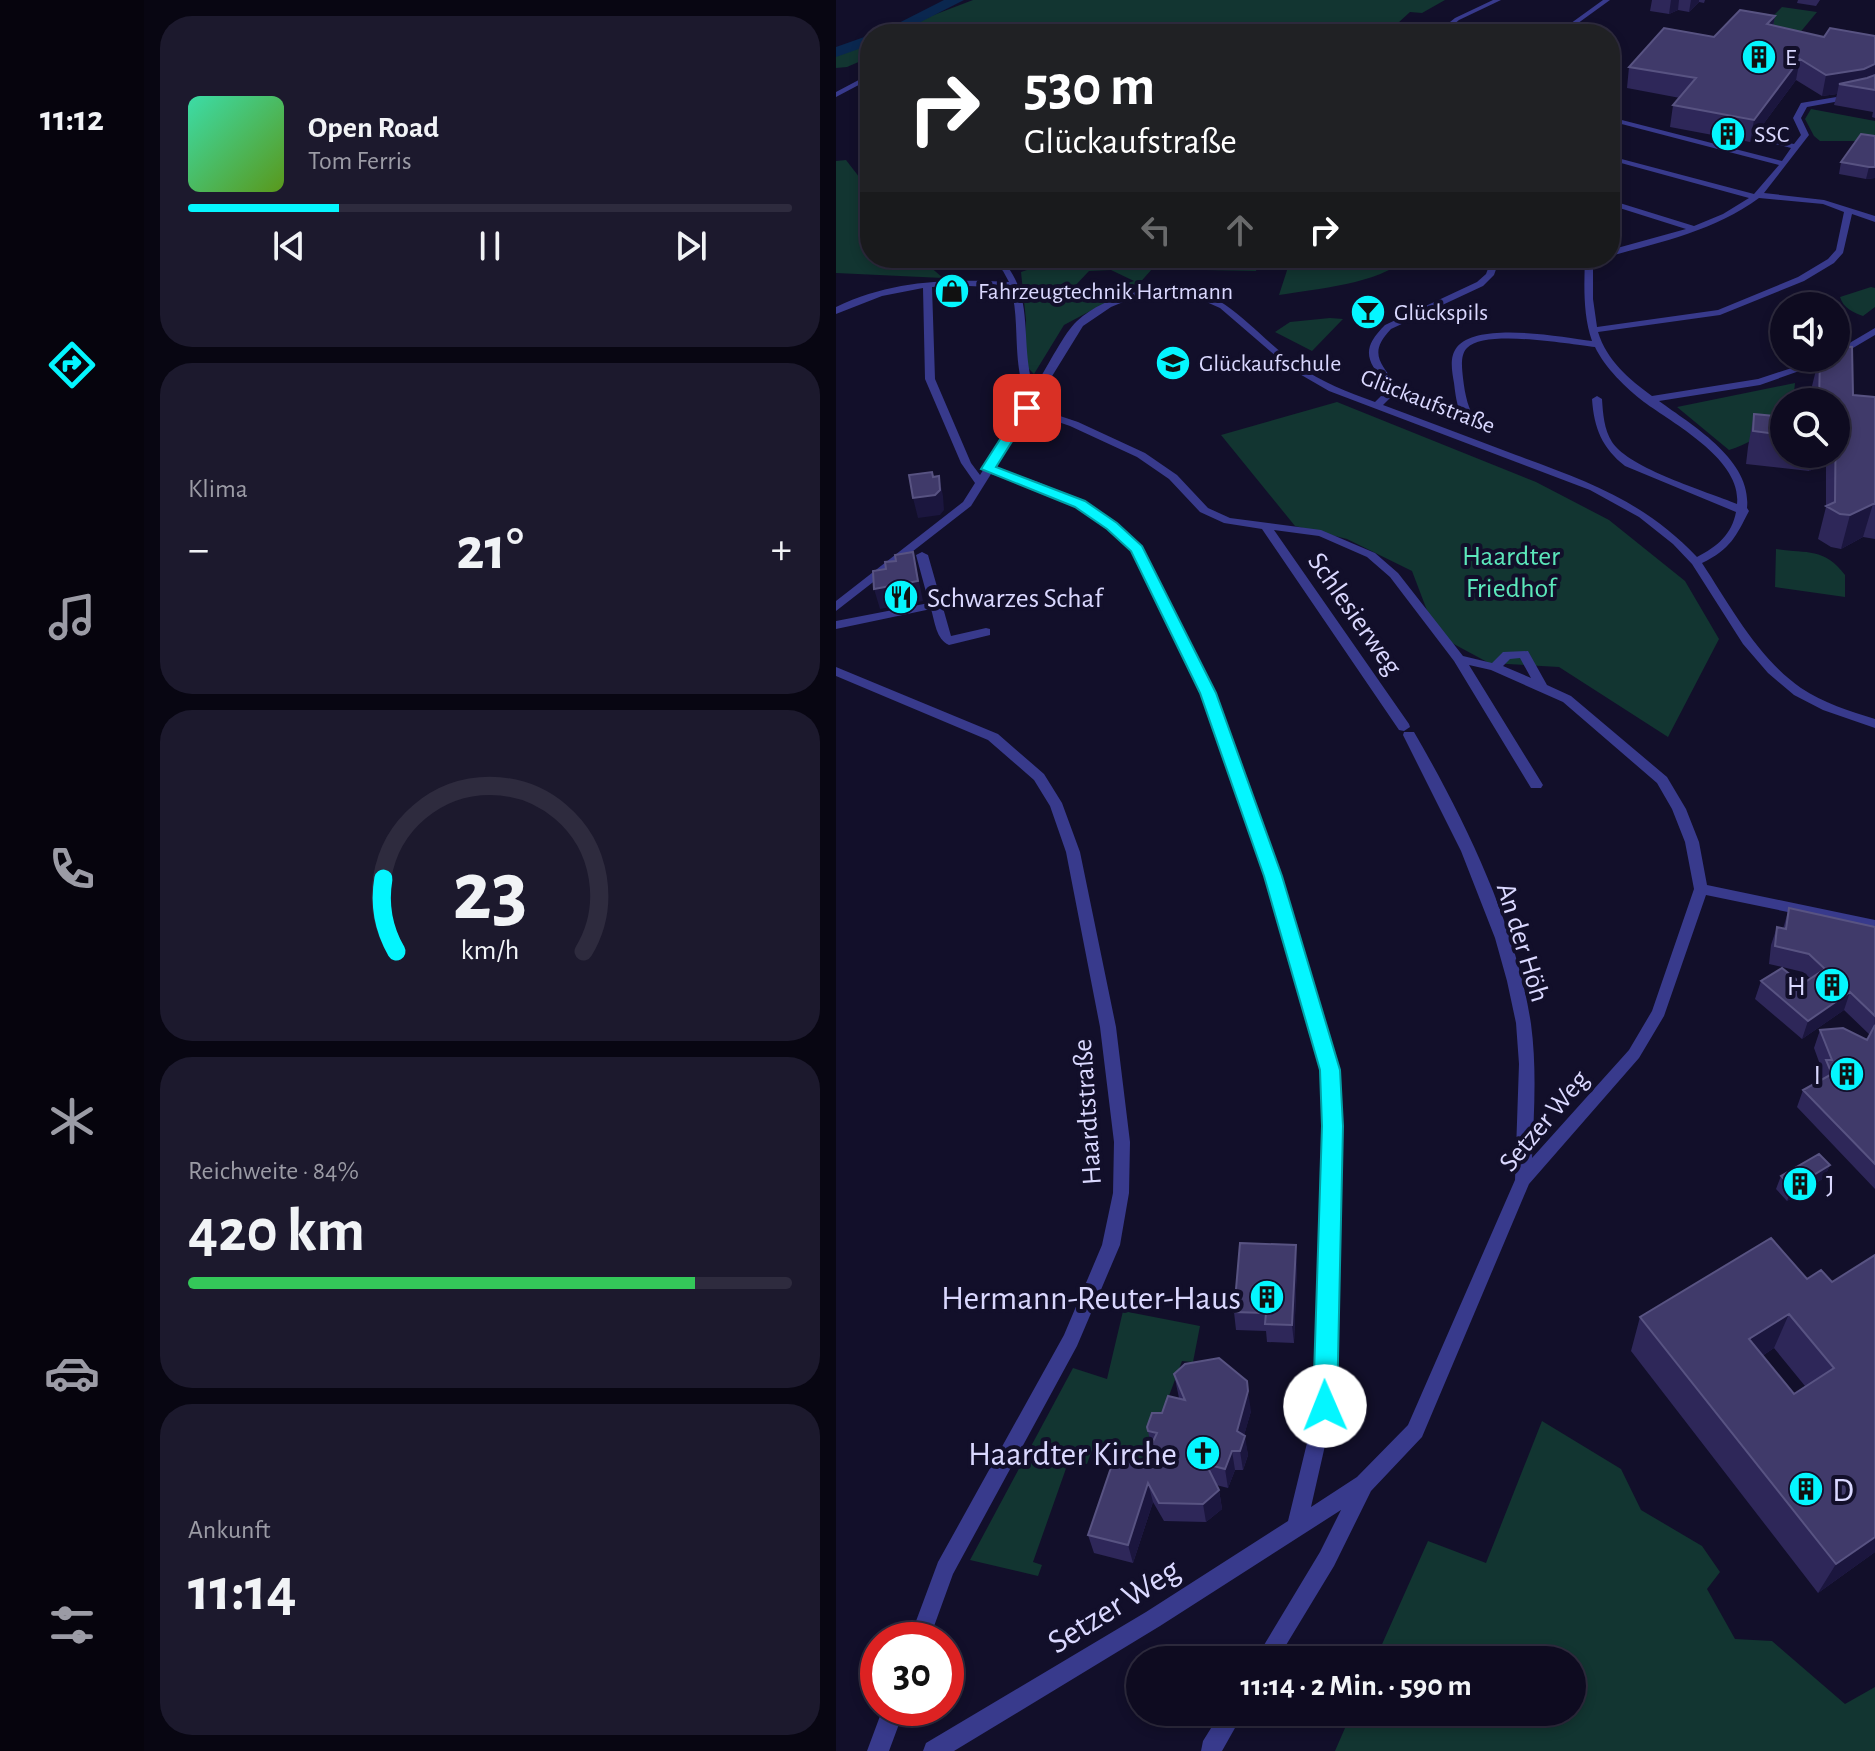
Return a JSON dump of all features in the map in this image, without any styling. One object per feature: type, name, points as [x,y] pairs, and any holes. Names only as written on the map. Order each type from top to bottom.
[{"type":"street","points":[[1451,24],[1498,0]]},
{"type":"street","points":[[1573,24],[1607,0]]},
{"type":"street","points":[[836,95],[860,83]]},
{"type":"street","points":[[836,88],[860,85]]},
{"type":"street","points":[[1797,118],[1804,105],[1862,95],[1875,87]]},
{"type":"street","points":[[1787,116],[1797,118]]},
{"type":"street","points":[[1620,250],[1694,228],[1756,196],[1805,135],[1797,118]]},
{"type":"street","points":[[1620,122],[1784,164]]},
{"type":"street","points":[[1772,142],[1796,147]]},
{"type":"street","points":[[1620,161],[1756,196],[1799,198],[1875,219]]},
{"type":"street","points":[[1620,205],[1694,228]]},
{"type":"street","points":[[1592,330],[1720,312],[1801,279],[1831,261],[1840,251],[1849,210]]},
{"type":"street","points":[[1006,268],[1013,274],[1020,295],[1019,359],[1026,380],[1037,387]]},
{"type":"street","points":[[1375,407],[1386,397],[1391,384],[1374,360],[1372,348],[1376,338],[1388,327],[1480,284],[1492,268]]},
{"type":"street","points":[[1590,268],[1588,312],[1597,344],[1609,364],[1648,400],[1714,447],[1738,480],[1744,511],[1727,544],[1720,551],[1696,562]]},
{"type":"street","points":[[836,311],[853,301],[893,288],[948,282],[1015,285]]},
{"type":"street","points":[[927,284],[930,379],[966,463],[984,476],[1034,484],[1080,504],[1112,526],[1137,549],[1213,708],[1273,876],[1304,980],[1330,1070],[1333,1126],[1325,1406],[1297,1526]]},
{"type":"street","name":"Glückaufstraße","points":[[836,607],[967,504],[1079,324],[1100,306],[1138,294],[1164,291],[1192,293],[1225,307],[1296,368],[1332,389],[1594,488],[1643,515],[1696,562],[1747,641],[1772,670],[1798,692],[1827,707],[1875,724]]},
{"type":"street","points":[[1850,346],[1875,331]]},
{"type":"street","points":[[1473,424],[1463,410],[1457,368],[1461,347],[1469,340],[1492,336],[1597,344]]},
{"type":"street","points":[[1648,400],[1760,382],[1789,372]]},
{"type":"street","points":[[1597,399],[1602,435],[1617,456],[1629,464],[1744,511]]},
{"type":"street","points":[[1027,408],[1074,424],[1141,455],[1173,477],[1204,510],[1228,521],[1321,533],[1371,555],[1394,575],[1459,659],[1536,785]]},
{"type":"street","name":"Schlesierweg","points":[[1267,528],[1406,731]]},
{"type":"street","points":[[922,555],[935,605],[949,641],[986,632]]},
{"type":"street","points":[[836,625],[935,605]]},
{"type":"street","points":[[1495,667],[1507,655],[1524,654],[1541,686]]},
{"type":"street","points":[[1459,659],[1495,667],[1541,686]]},
{"type":"street","name":"Haardtstraße","points":[[836,671],[993,737],[1039,777],[1051,796],[1073,852],[1108,1027],[1122,1142],[1121,1193],[1111,1245],[1071,1340],[945,1569],[926,1622]]},
{"type":"street","name":"Setzer Weg","points":[[934,1751],[1153,1619],[1364,1484],[1415,1431],[1523,1180],[1634,1054],[1659,1012],[1701,889],[1692,842],[1679,809],[1662,780],[1567,699],[1541,686]]},
{"type":"street","name":"An der Höh","points":[[1406,731],[1449,806],[1495,922],[1518,1002],[1527,1063],[1523,1180]]},
{"type":"street","points":[[1701,889],[1875,925]]},
{"type":"street","name":"Setzer Weg","points":[[1274,1646],[1327,1559],[1364,1484]]},
{"type":"street","points":[[878,1751],[887,1726]]},
{"type":"street","points":[[1211,1749],[1225,1726]]},
{"type":"green space","points":[[973,0],[1445,0],[1422,13],[1410,12],[1397,24],[910,24]]},
{"type":"green space","points":[[1782,7],[1817,12],[1798,35],[1734,24],[1747,11],[1774,15]]},
{"type":"green space","points":[[860,43],[860,61],[836,68],[836,52]]},
{"type":"green space","points":[[1811,109],[1875,121],[1875,141],[1820,141],[1805,119]]},
{"type":"green space","points":[[846,160],[860,178],[860,268],[932,268],[943,278],[836,273],[836,161]]},
{"type":"green space","points":[[1033,268],[1152,269],[1137,286],[1064,325],[1034,374],[1024,364],[1026,320],[1021,272]],"holes":[[[1111,270],[1134,281],[1086,296],[1073,288],[1089,271]]]},
{"type":"green space","points":[[1154,268],[1257,268],[1256,271]]},
{"type":"green space","points":[[1288,268],[1393,268],[1364,280],[1279,295]]},
{"type":"green space","points":[[1875,288],[1875,307],[1863,316],[1850,310],[1850,294]]},
{"type":"green space","points":[[1343,319],[1312,351],[1275,332],[1290,322]]},
{"type":"green space","points":[[1795,383],[1794,388],[1770,388]]},
{"type":"green space","points":[[1770,388],[1770,431],[1729,450],[1677,407]]},
{"type":"green space","name":"Haardter Friedhof","points":[[1337,402],[1536,482],[1609,520],[1685,581],[1719,639],[1668,737],[1559,667],[1489,663],[1450,642],[1428,613],[1412,571],[1347,539],[1295,526],[1221,435]]},
{"type":"green space","points":[[1776,549],[1814,553],[1830,560],[1845,575],[1845,597],[1775,587]]},
{"type":"green space","points":[[1123,1311],[1200,1326],[1193,1362],[1182,1361],[1145,1460],[1093,1447],[1087,1464],[1069,1460],[1033,1562],[1042,1565],[1038,1576],[970,1560],[1073,1368],[1107,1379]]},
{"type":"green space","points":[[1542,1421],[1621,1469],[1641,1510],[1702,1546],[1720,1572],[1707,1589],[1735,1639],[1772,1641],[1845,1704],[1875,1687],[1875,1751],[1335,1751],[1346,1726],[1586,1726],[1586,1646],[1381,1646],[1428,1541],[1486,1563]]},
{"type":"building","points":[[1740,10],[1775,16],[1767,24],[1824,37],[1830,28],[1875,36],[1875,64],[1864,69],[1826,75],[1800,59],[1754,120],[1673,105],[1696,78],[1629,67],[1664,28],[1714,37]]},
{"type":"building","points":[[1875,75],[1875,90],[1839,84],[1867,78]]},
{"type":"building","points":[[1861,134],[1875,136],[1875,167],[1841,162]]},
{"type":"building","points":[[1852,347],[1853,395],[1875,397],[1875,504],[1850,515],[1840,514],[1826,506],[1835,502],[1835,468],[1850,468],[1850,388],[1819,388],[1820,372],[1850,372]]},
{"type":"building","points":[[1754,414],[1770,416],[1770,433],[1753,431]]},
{"type":"building","points":[[932,472],[933,477],[939,476],[940,490],[935,495],[913,498],[909,475]]},
{"type":"building","points":[[913,552],[918,581],[874,589],[873,571],[886,569],[885,562],[896,561],[895,555]]},
{"type":"building","points":[[1789,908],[1875,927],[1875,1016],[1850,992],[1808,1021],[1761,981],[1782,968],[1802,984],[1825,969],[1809,954],[1775,946],[1777,927],[1786,929]]},
{"type":"building","points":[[1875,1025],[1875,1164],[1803,1090],[1832,1074],[1826,1060],[1832,1060],[1820,1030],[1843,1028],[1867,1040]]},
{"type":"building","points":[[1819,1154],[1830,1165],[1792,1188],[1781,1176]]},
{"type":"building","name":"D","points":[[1771,1238],[1807,1279],[1821,1270],[1832,1282],[1875,1255],[1875,1537],[1836,1564],[1640,1317]],"holes":[[[1789,1314],[1834,1368],[1794,1394],[1749,1339]]]},
{"type":"building","name":"Hermann-Reuter-Haus","points":[[1240,1243],[1296,1245],[1292,1325],[1265,1324],[1266,1313],[1234,1312]]},
{"type":"building","points":[[1219,1358],[1247,1381],[1248,1391],[1237,1431],[1245,1436],[1240,1451],[1232,1451],[1225,1469],[1206,1464],[1219,1490],[1203,1504],[1159,1503],[1148,1483],[1128,1545],[1088,1535],[1114,1459],[1142,1465],[1157,1433],[1148,1431],[1147,1427],[1152,1413],[1162,1413],[1168,1396],[1185,1400],[1174,1374],[1185,1364]]},
{"type":"waterway","points":[[906,24],[956,0]]},
{"type":"waterway","points":[[836,52],[860,44]]},
{"type":"place","name":"E","points":[[1759,57]]},
{"type":"place","name":"SSC","points":[[1728,134]]},
{"type":"place","name":"Fahrzeugtechnik Hartmann","points":[[952,291]]},
{"type":"place","name":"Glückspils","points":[[1368,312]]},
{"type":"place","name":"Glückaufschule","points":[[1173,363]]},
{"type":"place","name":"Schwarzes Schaf","points":[[901,597]]},
{"type":"place","name":"H","points":[[1832,985]]},
{"type":"place","name":"I","points":[[1847,1074]]},
{"type":"place","name":"J","points":[[1800,1184]]},
{"type":"place","name":"Hermann-Reuter-Haus","points":[[1267,1297]]},
{"type":"place","name":"Haardter Kirche","points":[[1203,1453]]},
{"type":"place","name":"D","points":[[1806,1489]]},
{"type":"route","points":[[1027,408],[988,469],[1080,504],[1112,526],[1137,549],[1208,693],[1273,876],[1330,1070],[1333,1126],[1325,1406]]}]
